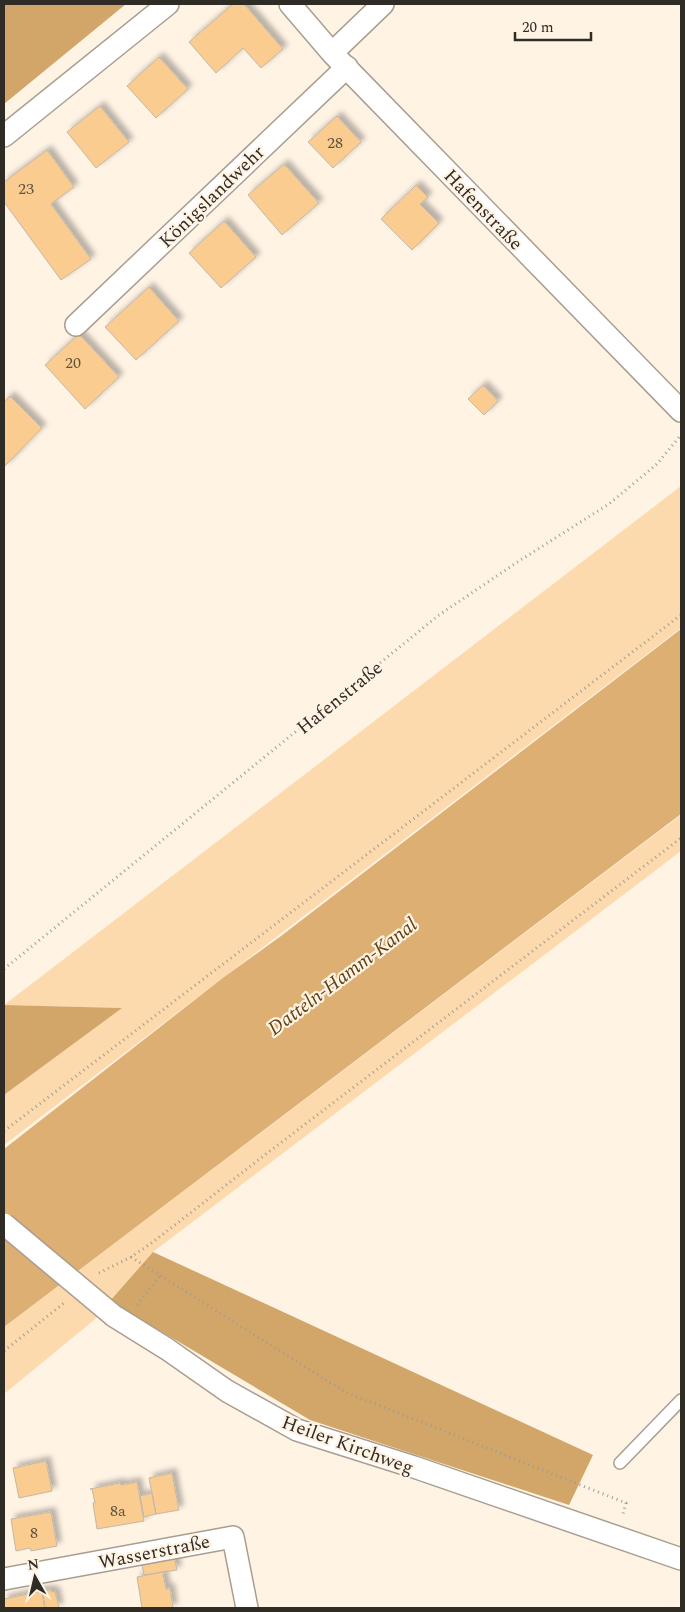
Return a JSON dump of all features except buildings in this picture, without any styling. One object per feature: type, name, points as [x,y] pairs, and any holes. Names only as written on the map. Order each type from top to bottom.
[{"type":"street","points":[[4,136],[168,4]]},
{"type":"street","name":"Hafenstraße","points":[[290,4],[340,60],[681,411]]},
{"type":"street","name":"Königslandwehr","points":[[76,325],[340,60],[383,4]]},
{"type":"street","name":"Heiler Kirchweg","points":[[4,1224],[119,1319],[167,1349],[226,1391],[298,1430],[414,1467],[681,1559]]},
{"type":"street","name":"Wasserstraße","points":[[4,1579],[233,1537],[247,1608]]},
{"type":"lane","points":[[620,1463],[681,1400]]},
{"type":"path","name":"Hafenstraße","points":[[4,969],[439,615],[609,504],[657,464],[681,435]]},
{"type":"path","points":[[4,1131],[681,615]]},
{"type":"path","points":[[618,1537],[626,1502],[345,1392],[130,1257],[153,1242],[681,838]]},
{"type":"path","points":[[119,1319],[160,1276]]},
{"type":"shaded area","points":[[4,4],[126,4],[4,104]]},
{"type":"shaded area","points":[[681,486],[681,628],[4,1145],[4,1095],[121,1008],[4,1005]]},
{"type":"shaded area","points":[[681,815],[681,851],[153,1252],[93,1321],[4,1394],[4,1327]]},
{"type":"shaded area","points":[[4,1005],[122,1008],[4,1095]]},
{"type":"shaded area","points":[[153,1252],[593,1455],[569,1505],[310,1420],[110,1301]]},
{"type":"water","name":"Datteln-Hamm-Kanal","points":[[681,629],[681,814],[4,1327],[4,1149],[224,977],[281,936]]}]
